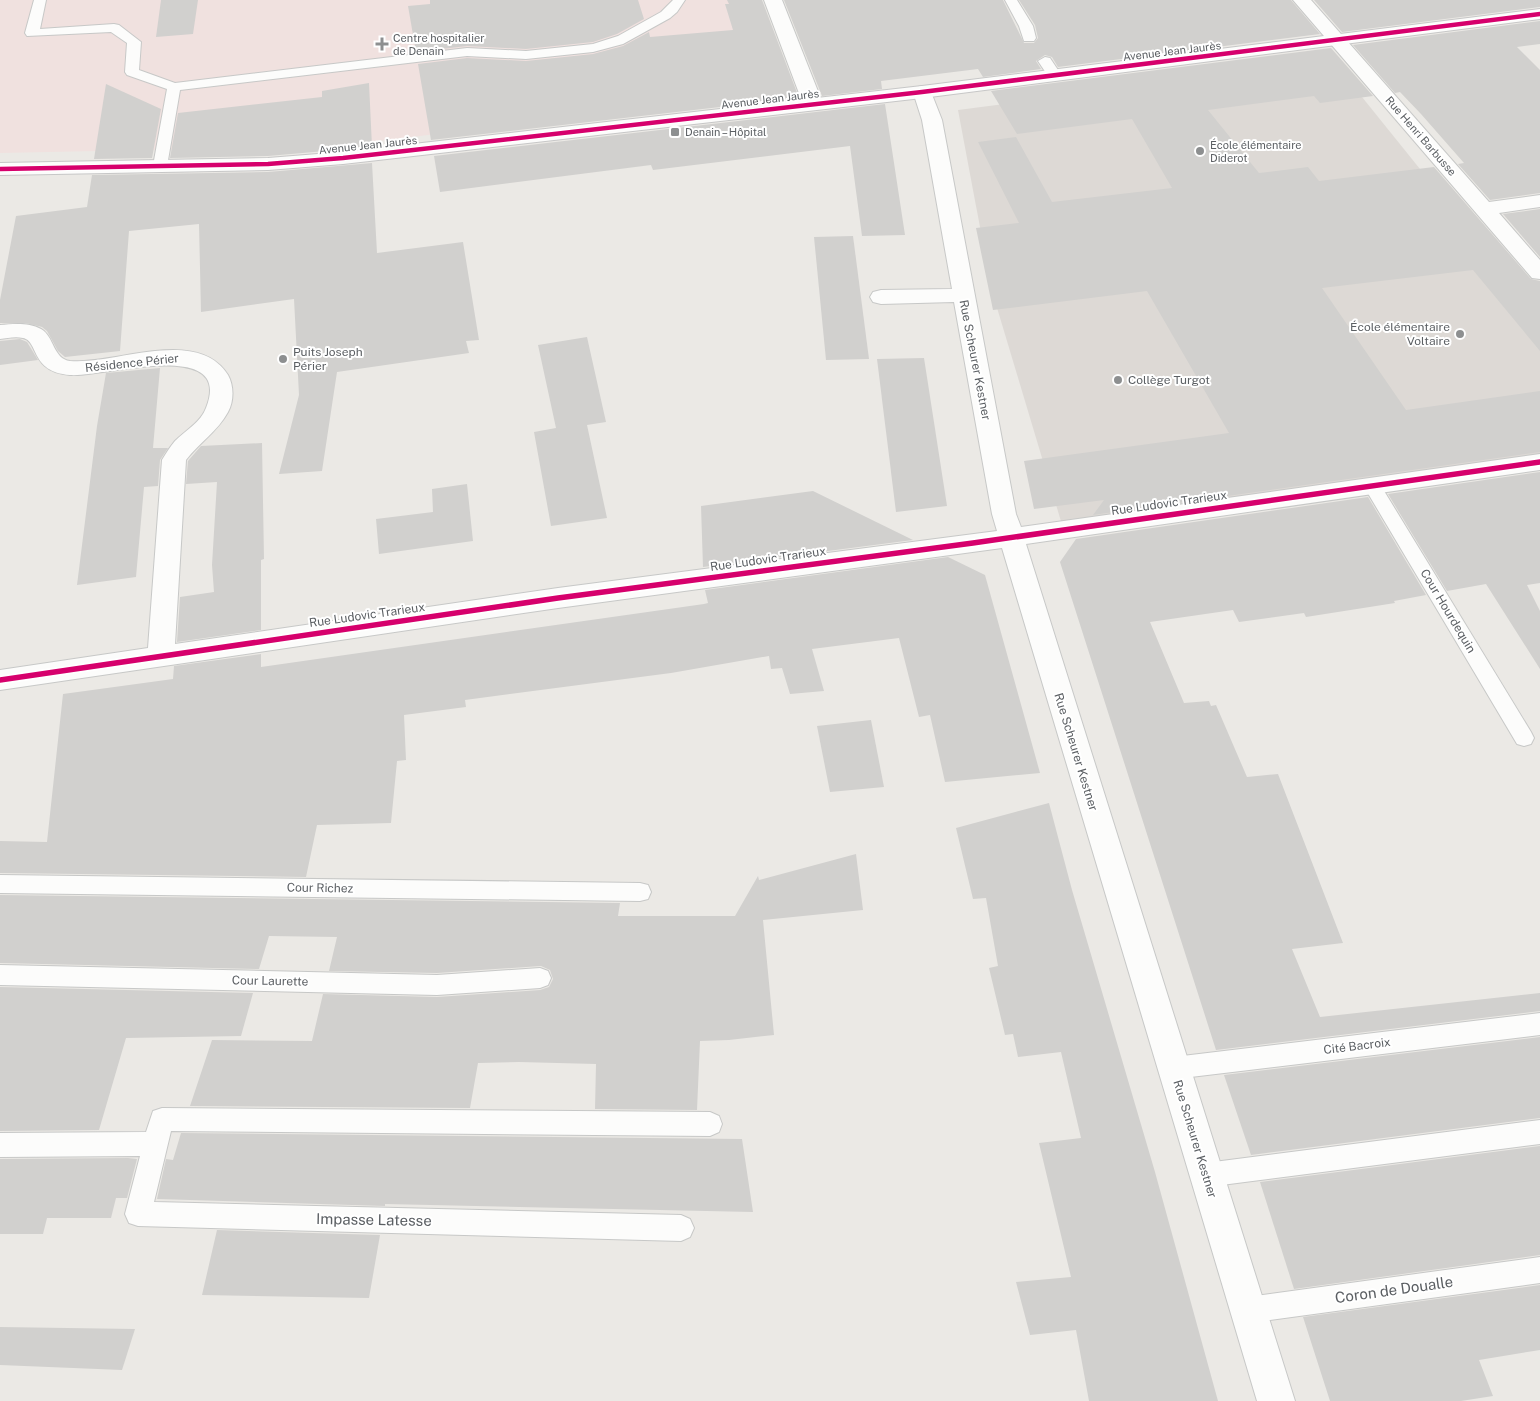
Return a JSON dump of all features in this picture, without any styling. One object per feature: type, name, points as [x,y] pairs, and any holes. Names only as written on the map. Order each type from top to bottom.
[{"type":"street","points":[[773,0],[813,104]]},
{"type":"street","name":"Rue Henri Barbusse","points":[[1302,0],[1540,273]]},
{"type":"street","name":"Avenue Jean Jaurès","points":[[0,169],[268,164],[336,159],[922,92],[1050,68],[1336,40],[1540,14]]},
{"type":"street","name":"Rue Scheurer Kestner","points":[[922,92],[932,120],[1004,514],[1276,1401]]},
{"type":"street","points":[[1484,209],[1540,201]]},
{"type":"street","points":[[881,297],[963,295]]},
{"type":"street","name":"Résidence Périer","points":[[0,332],[17,330],[33,333],[40,341],[47,358],[62,367],[81,368],[181,357],[200,361],[207,365],[220,381],[221,398],[217,410],[210,422],[187,442],[174,460],[161,656]]},
{"type":"street","name":"Rue Ludovic Trarieux","points":[[0,680],[568,597],[1011,538],[1372,485],[1538,466]]},
{"type":"lane","points":[[40,0],[32,33],[114,28],[134,42],[132,72],[174,87],[466,52],[525,55],[603,47],[624,39],[645,25],[668,15],[674,10],[679,0]]},
{"type":"lane","points":[[1011,0],[1026,26],[1029,38]]},
{"type":"lane","points":[[160,166],[174,87]]},
{"type":"lane","name":"Cour Hourdequin","points":[[1372,485],[1524,738]]},
{"type":"lane","name":"Cour Richez","points":[[0,884],[640,892]]},
{"type":"lane","name":"Cour Laurette","points":[[0,975],[436,985],[540,978]]},
{"type":"lane","name":"Cité Bacroix","points":[[1174,1068],[1540,1024]]},
{"type":"lane","name":"Impasse Latesse","points":[[681,1228],[138,1214],[162,1119],[710,1124]]},
{"type":"lane","points":[[1206,1174],[1540,1132]]},
{"type":"lane","points":[[0,1145],[156,1144]]},
{"type":"lane","name":"Coron de Doualle","points":[[1248,1310],[1540,1270]]},
{"type":"shaded area","name":"Centre hospitalier de Denain","points":[[0,0],[749,0],[774,94],[336,146],[0,153]]},
{"type":"shaded area","points":[[1333,61],[1540,318],[1540,469],[1063,528],[992,291],[958,110]]},
{"type":"building","points":[[161,0],[198,0],[193,34],[156,37]]},
{"type":"building","points":[[430,0],[638,0],[644,19],[617,34],[593,42],[526,49],[467,46],[416,52],[408,6],[430,4]]},
{"type":"building","points":[[727,0],[762,0],[799,98],[431,140],[418,64],[467,58],[526,61],[593,54],[623,46],[649,32],[650,37],[733,30],[725,4],[729,4]]},
{"type":"building","points":[[784,0],[1003,0],[1024,43],[1034,43],[1038,38],[1035,25],[1019,0],[1291,0],[1320,34],[1058,67],[1052,57],[1045,55],[1036,61],[1041,69],[983,77],[978,69],[881,81],[882,89],[822,96]]},
{"type":"building","points":[[1314,0],[1540,0],[1540,7],[1342,32]]},
{"type":"building","points":[[1540,21],[1540,44],[1517,47],[1540,70],[1540,193],[1490,200],[1458,164],[1464,163],[1421,114],[1400,92],[1395,93],[1353,45]]},
{"type":"building","points":[[1331,48],[1373,96],[1320,103],[1314,96],[1208,110],[1259,173],[1308,167],[1319,181],[1434,167],[1531,279],[1540,281],[1540,351],[1473,270],[1322,288],[1406,410],[1540,391],[1540,452],[1093,515],[1104,500],[1034,509],[1024,461],[1229,433],[1147,291],[993,310],[976,228],[1019,223],[978,142],[1016,137],[1052,202],[1172,188],[1132,119],[1017,134],[991,91]]},
{"type":"building","points":[[369,83],[372,147],[268,156],[170,158],[178,113],[322,97],[322,91]]},
{"type":"building","points":[[106,84],[161,109],[152,158],[94,159]]},
{"type":"building","points":[[885,104],[905,235],[862,236],[850,146],[653,170],[651,165],[440,192],[434,156]]},
{"type":"building","points":[[372,163],[377,253],[463,242],[479,340],[466,341],[469,353],[337,372],[322,471],[279,474],[299,395],[294,299],[201,312],[199,224],[129,231],[120,351],[65,357],[58,351],[47,331],[42,327],[26,323],[0,323],[0,300],[16,216],[87,207],[92,175],[268,172]]},
{"type":"building","points":[[1540,209],[1540,257],[1503,214]]},
{"type":"building","points":[[853,236],[869,359],[826,360],[814,237]]},
{"type":"building","points":[[587,337],[606,422],[587,425],[607,518],[551,526],[534,432],[556,428],[538,345]]},
{"type":"building","points":[[20,339],[27,342],[38,360],[0,365],[0,341]]},
{"type":"building","points":[[924,358],[947,506],[896,512],[877,359]]},
{"type":"building","points":[[160,368],[153,448],[168,448],[160,460],[158,486],[144,487],[136,577],[77,585],[97,426],[106,373]]},
{"type":"building","points":[[262,443],[264,559],[261,560],[261,630],[177,642],[180,597],[214,592],[212,565],[217,482],[186,484],[188,461],[201,446]]},
{"type":"building","points":[[1540,472],[1540,583],[1527,585],[1540,611],[1540,669],[1486,584],[1447,591],[1388,494]]},
{"type":"building","points":[[467,484],[473,541],[379,554],[376,519],[433,512],[432,489]]},
{"type":"building","points":[[813,491],[913,540],[703,567],[701,506]]},
{"type":"building","points":[[1368,497],[1426,595],[1394,601],[1395,603],[1306,617],[1304,613],[1239,622],[1233,610],[1150,622],[1184,703],[1209,701],[1211,706],[1216,705],[1247,777],[1278,774],[1343,943],[1292,949],[1320,1017],[1540,993],[1540,1011],[1216,1050],[1060,562],[1076,539]]},
{"type":"building","points":[[948,557],[985,575],[1040,773],[945,782],[930,715],[919,717],[899,638],[812,649],[824,691],[790,694],[782,668],[771,669],[769,656],[671,673],[465,700],[466,707],[404,715],[406,760],[397,761],[391,823],[317,825],[306,877],[0,873],[0,841],[47,842],[63,694],[173,679],[174,666],[261,654],[261,667],[704,604],[708,603],[705,590]]},
{"type":"building","points":[[871,720],[884,787],[830,792],[817,726]]},
{"type":"building","points":[[1049,803],[1072,890],[1155,1172],[1218,1401],[1089,1401],[1076,1330],[1030,1335],[1016,1282],[1071,1277],[1039,1143],[1081,1138],[1061,1052],[1018,1057],[1013,1034],[1005,1035],[989,968],[998,966],[986,898],[973,899],[956,828]]},
{"type":"building","points":[[856,854],[863,910],[763,920],[774,1035],[700,1041],[697,1110],[595,1109],[596,1064],[519,1062],[478,1063],[470,1108],[190,1106],[212,1040],[312,1041],[323,994],[437,997],[540,990],[549,987],[553,979],[550,970],[541,966],[437,973],[329,971],[337,937],[269,936],[259,969],[0,963],[0,895],[620,903],[618,916],[735,916],[758,876],[759,880]]},
{"type":"building","points":[[0,987],[253,993],[241,1036],[126,1038],[99,1130],[0,1131]]},
{"type":"building","points":[[1540,1037],[1540,1118],[1251,1155],[1224,1075]]},
{"type":"building","points":[[181,1133],[742,1139],[753,1212],[385,1204],[385,1206],[157,1199],[166,1159],[173,1160]]},
{"type":"building","points":[[1540,1146],[1540,1255],[1294,1289],[1260,1182]]},
{"type":"building","points":[[0,1159],[137,1159],[127,1198],[116,1198],[111,1218],[47,1218],[43,1234],[0,1234]]},
{"type":"building","points":[[217,1230],[380,1235],[369,1298],[202,1295]]},
{"type":"building","points":[[1540,1285],[1540,1350],[1479,1360],[1493,1396],[1461,1401],[1330,1401],[1303,1317]]},
{"type":"building","points":[[0,1327],[135,1329],[122,1370],[0,1365]]},
{"type":"cycle path","points":[[0,169],[268,164],[343,158],[922,92],[1540,14]]},
{"type":"cycle path","points":[[0,680],[558,598],[973,543],[1540,462]]},
{"type":"place","name":"Centre hospitalier de Denain","points":[[382,44]]},
{"type":"place","name":"Denain – Hôpital","points":[[675,132]]},
{"type":"place","name":"École élémentaire Diderot","points":[[1200,151]]},
{"type":"place","name":"École élémentaire Voltaire","points":[[1460,334]]},
{"type":"place","name":"Puits Joseph Périer","points":[[283,359]]},
{"type":"place","name":"Collège Turgot","points":[[1118,380]]}]
